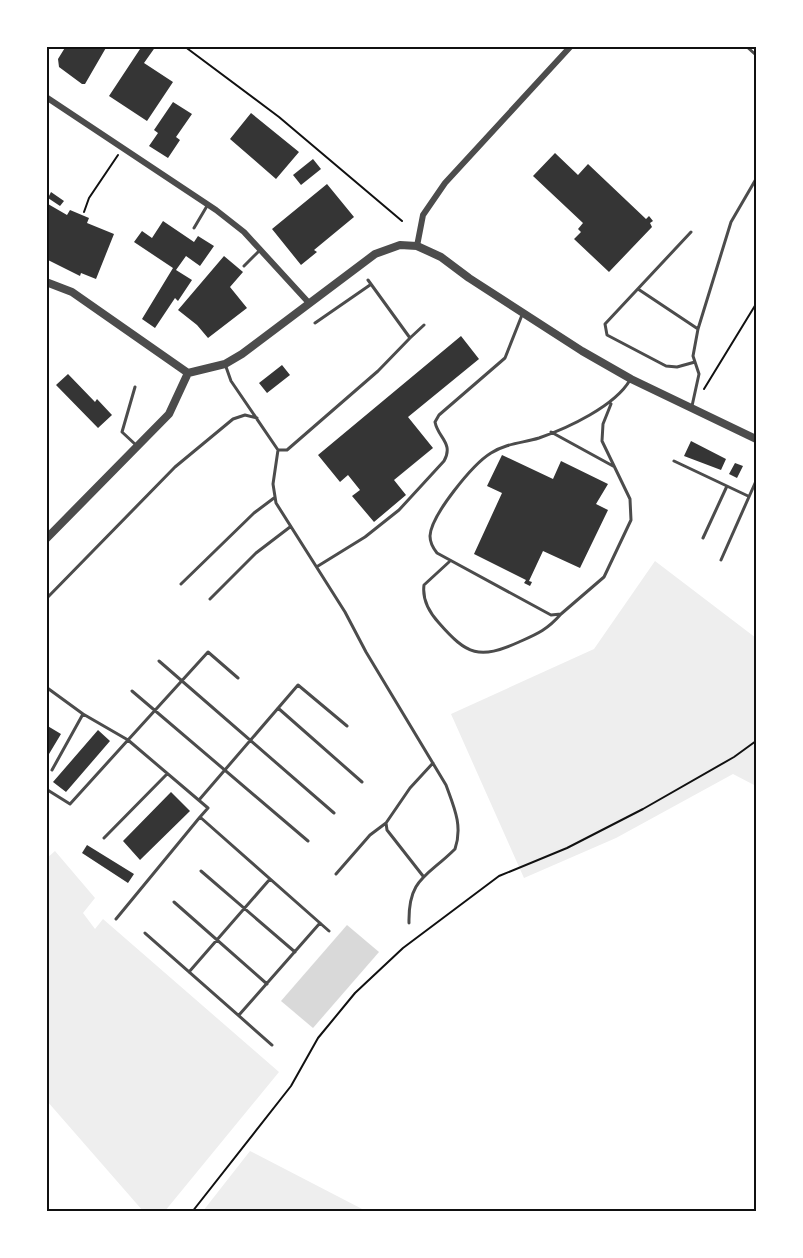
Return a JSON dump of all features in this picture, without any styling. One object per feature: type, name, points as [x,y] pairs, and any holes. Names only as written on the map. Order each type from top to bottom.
[{"type":"street","points":[[417,246],[423,215],[445,183],[571,46]]},
{"type":"street","points":[[46,97],[208,205],[244,232],[309,303]]},
{"type":"street","points":[[46,282],[72,292],[188,373],[225,364],[375,254],[400,245],[417,246],[441,257],[523,313],[631,379],[756,439]]},
{"type":"street","points":[[46,539],[170,414],[188,373]]},
{"type":"lane","points":[[746,46],[756,55]]},
{"type":"lane","points":[[692,409],[699,374],[693,356],[698,329],[731,222],[756,179]]},
{"type":"lane","points":[[194,228],[208,205]]},
{"type":"lane","points":[[691,232],[605,324],[608,335],[666,366],[677,367],[695,362]]},
{"type":"lane","points":[[244,266],[260,250]]},
{"type":"lane","points":[[368,280],[410,338]]},
{"type":"lane","points":[[315,323],[371,285]]},
{"type":"lane","points":[[638,289],[698,329]]},
{"type":"lane","points":[[318,566],[365,537],[399,510],[444,461],[449,452],[448,446],[436,428],[435,422],[439,415],[505,358],[523,313]]},
{"type":"lane","points":[[278,450],[287,450],[322,422],[424,325]]},
{"type":"lane","points":[[225,364],[231,381],[278,450],[273,484],[275,497],[290,527],[318,566],[433,762],[454,807],[459,837],[455,849],[423,876],[412,891],[409,923]]},
{"type":"lane","points":[[449,562],[424,585],[425,601],[434,617],[455,641],[471,651],[485,654],[549,629],[561,614],[604,577],[631,520],[630,499],[602,441],[603,424],[611,404],[631,379]]},
{"type":"lane","points":[[135,387],[122,432],[137,446]]},
{"type":"lane","points":[[561,614],[551,615],[449,562],[437,553],[430,536],[433,524],[444,505],[471,471],[491,453],[515,442],[538,438],[611,404]]},
{"type":"lane","points":[[46,599],[175,467],[233,419],[245,415],[257,418]]},
{"type":"lane","points":[[551,432],[614,466]]},
{"type":"lane","points":[[674,461],[748,496]]},
{"type":"lane","points":[[721,560],[756,481]]},
{"type":"lane","points":[[703,538],[727,486]]},
{"type":"lane","points":[[182,584],[254,513],[275,497]]},
{"type":"lane","points":[[210,599],[256,553],[290,527]]},
{"type":"lane","points":[[46,789],[69,804],[208,652],[238,678]]},
{"type":"lane","points":[[159,661],[334,813]]},
{"type":"lane","points":[[199,800],[298,685],[347,726]]},
{"type":"lane","points":[[46,687],[83,714],[128,740],[208,808],[116,919]]},
{"type":"lane","points":[[132,691],[308,841]]},
{"type":"lane","points":[[278,708],[362,782]]},
{"type":"lane","points":[[52,770],[83,714]]},
{"type":"lane","points":[[336,874],[370,835],[386,823],[410,788],[433,762]]},
{"type":"lane","points":[[105,838],[168,774]]},
{"type":"lane","points":[[200,817],[329,931]]},
{"type":"lane","points":[[386,823],[387,830],[423,876]]},
{"type":"lane","points":[[201,871],[295,952]]},
{"type":"lane","points":[[189,972],[270,879]]},
{"type":"lane","points":[[174,902],[267,984]]},
{"type":"lane","points":[[238,1016],[320,923]]},
{"type":"lane","points":[[145,933],[272,1045]]},
{"type":"path","points":[[184,46],[279,117],[402,221]]},
{"type":"path","points":[[84,212],[89,198],[118,155],[123,159]]},
{"type":"path","points":[[702,392],[756,304]]},
{"type":"path","points":[[192,1212],[291,1086],[318,1038],[355,993],[403,948],[500,876],[567,848],[643,809],[734,757],[756,741]]},
{"type":"shaded area","points":[[655,561],[756,638],[756,786],[733,774],[616,838],[524,878],[451,714],[594,649]]},
{"type":"shaded area","points":[[55,851],[95,898],[83,913],[95,929],[103,919],[279,1072],[165,1211],[143,1211],[47,1101],[46,859]]},
{"type":"shaded area","points":[[347,925],[379,952],[313,1028],[281,1001]]},
{"type":"shaded area","points":[[250,1151],[366,1211],[203,1211]]},
{"type":"building","points":[[66,46],[107,46],[85,84],[59,67],[58,59]]},
{"type":"building","points":[[142,46],[156,46],[144,63],[173,82],[147,121],[109,96]]},
{"type":"building","points":[[173,102],[192,114],[176,137],[180,140],[168,158],[149,146],[158,133],[154,130]]},
{"type":"building","points":[[251,113],[299,152],[276,179],[230,139]]},
{"type":"building","points":[[555,153],[578,175],[588,164],[646,219],[649,216],[653,221],[650,223],[652,227],[609,272],[574,239],[581,232],[578,229],[583,223],[533,176]]},
{"type":"building","points":[[313,159],[321,169],[301,185],[293,175]]},
{"type":"building","points":[[327,184],[354,217],[314,250],[317,252],[301,265],[272,229]]},
{"type":"building","points":[[51,192],[64,201],[60,206],[48,198]]},
{"type":"building","points":[[48,204],[67,215],[70,210],[89,218],[87,223],[114,234],[96,279],[81,273],[80,276],[46,259]]},
{"type":"building","points":[[163,221],[194,242],[198,236],[214,246],[200,266],[186,256],[176,270],[192,280],[178,301],[175,298],[155,328],[142,319],[173,268],[134,242],[142,231],[152,238]]},
{"type":"building","points":[[224,256],[243,272],[230,287],[247,308],[208,338],[197,325],[178,310]]},
{"type":"building","points":[[461,336],[479,359],[408,417],[433,448],[394,480],[406,495],[374,522],[352,496],[360,490],[348,475],[340,482],[318,455]]},
{"type":"building","points":[[282,365],[290,375],[267,393],[259,383]]},
{"type":"building","points":[[68,374],[95,402],[97,399],[112,415],[98,428],[56,385]]},
{"type":"building","points":[[691,441],[726,459],[721,470],[684,456]]},
{"type":"building","points":[[502,455],[553,479],[561,461],[608,484],[596,504],[608,510],[580,568],[543,551],[529,581],[532,582],[530,586],[524,583],[526,580],[474,554],[502,493],[487,486]]},
{"type":"building","points":[[735,463],[743,466],[737,478],[729,474]]},
{"type":"building","points":[[46,725],[61,734],[46,759]]},
{"type":"building","points":[[98,730],[110,741],[66,792],[53,782]]},
{"type":"building","points":[[171,792],[190,811],[140,860],[123,841]]},
{"type":"building","points":[[87,845],[134,874],[128,883],[82,853]]}]
